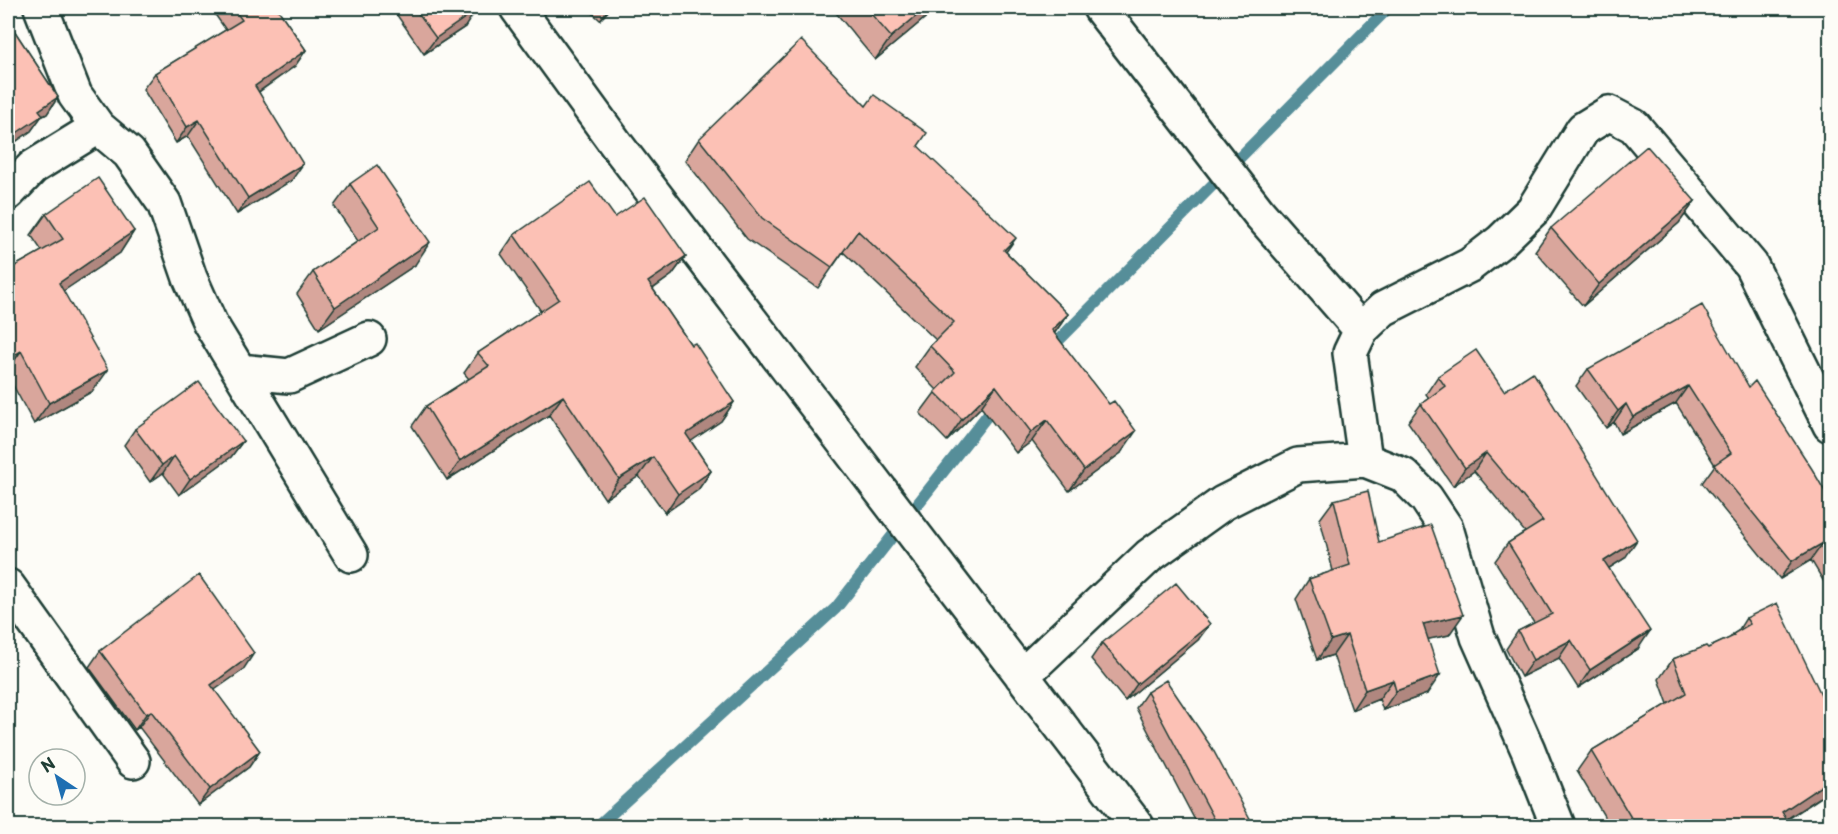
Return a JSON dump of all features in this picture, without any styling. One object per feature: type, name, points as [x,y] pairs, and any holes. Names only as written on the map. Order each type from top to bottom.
[{"type":"street","points":[[41,8],[75,95],[98,127],[129,153],[164,203],[190,278],[210,323],[351,555]]},
{"type":"street","points":[[517,8],[616,144],[1137,826]]},
{"type":"street","points":[[1100,8],[1259,213],[1361,330]]},
{"type":"street","points":[[1365,460],[1350,353],[1361,330],[1383,309],[1470,265],[1501,241],[1533,210],[1583,129],[1608,113],[1634,126],[1751,265],[1830,425]]},
{"type":"street","points":[[8,193],[33,167],[98,127]]},
{"type":"street","points":[[240,371],[289,376],[369,339]]},
{"type":"street","points":[[1022,676],[1149,556],[1223,503],[1298,465],[1365,460],[1403,475],[1426,498],[1446,528],[1478,637],[1528,750],[1558,826]]},
{"type":"street","points":[[8,586],[133,761]]},
{"type":"building","points":[[233,8],[277,8],[306,50],[255,86],[303,164],[248,198],[199,120],[187,127],[155,73],[242,20]]},
{"type":"building","points":[[414,8],[474,8],[476,10],[436,38]]},
{"type":"building","points":[[866,8],[926,8],[891,37]]},
{"type":"building","points":[[8,21],[58,97],[39,110],[43,115],[12,136],[8,129]]},
{"type":"building","points":[[801,40],[866,106],[874,95],[927,133],[918,146],[1016,238],[1004,250],[1068,314],[1052,330],[1109,404],[1114,401],[1136,431],[1084,470],[1047,420],[1031,432],[996,386],[962,419],[935,392],[955,372],[930,346],[954,322],[858,231],[832,267],[762,218],[699,139]]},
{"type":"building","points":[[1647,146],[1695,201],[1599,284],[1551,228]]},
{"type":"building","points":[[377,165],[430,242],[335,307],[313,272],[379,227],[350,184]]},
{"type":"building","points":[[98,178],[134,231],[59,283],[108,370],[49,403],[21,351],[8,359],[8,270],[63,239],[46,214]]},
{"type":"building","points":[[590,182],[615,217],[645,197],[686,256],[648,282],[691,345],[695,343],[734,402],[686,434],[711,471],[678,494],[653,457],[619,479],[563,396],[460,461],[426,406],[489,366],[478,353],[559,299],[514,235]]},
{"type":"building","points":[[1702,305],[1749,387],[1755,381],[1830,500],[1830,555],[1823,543],[1792,561],[1714,465],[1731,453],[1688,386],[1633,417],[1626,404],[1618,411],[1588,369]]},
{"type":"building","points":[[1476,350],[1504,391],[1533,372],[1637,540],[1604,561],[1650,631],[1590,670],[1571,640],[1533,660],[1518,631],[1552,614],[1508,543],[1543,521],[1486,453],[1465,468],[1421,404],[1445,386],[1438,376]]},
{"type":"building","points":[[199,382],[243,441],[190,479],[174,456],[162,465],[135,429]]},
{"type":"building","points":[[1368,491],[1379,542],[1431,525],[1463,615],[1423,624],[1440,675],[1396,691],[1393,680],[1365,690],[1347,635],[1331,640],[1309,579],[1350,565],[1334,500]]},
{"type":"building","points":[[199,575],[254,653],[211,685],[260,751],[210,789],[151,711],[146,714],[100,651]]},
{"type":"building","points":[[1176,583],[1210,624],[1137,684],[1102,643]]},
{"type":"building","points":[[1777,603],[1828,709],[1830,707],[1830,780],[1782,812],[1791,826],[1636,826],[1591,751],[1686,693],[1673,659],[1706,646],[1708,648],[1734,636],[1733,634],[1750,624],[1746,618]]},
{"type":"building","points":[[1166,680],[1212,748],[1254,826],[1218,826],[1147,692]]},
{"type":"waterway","points":[[1049,350],[1388,8]]},
{"type":"waterway","points":[[598,826],[836,608],[997,403]]}]
